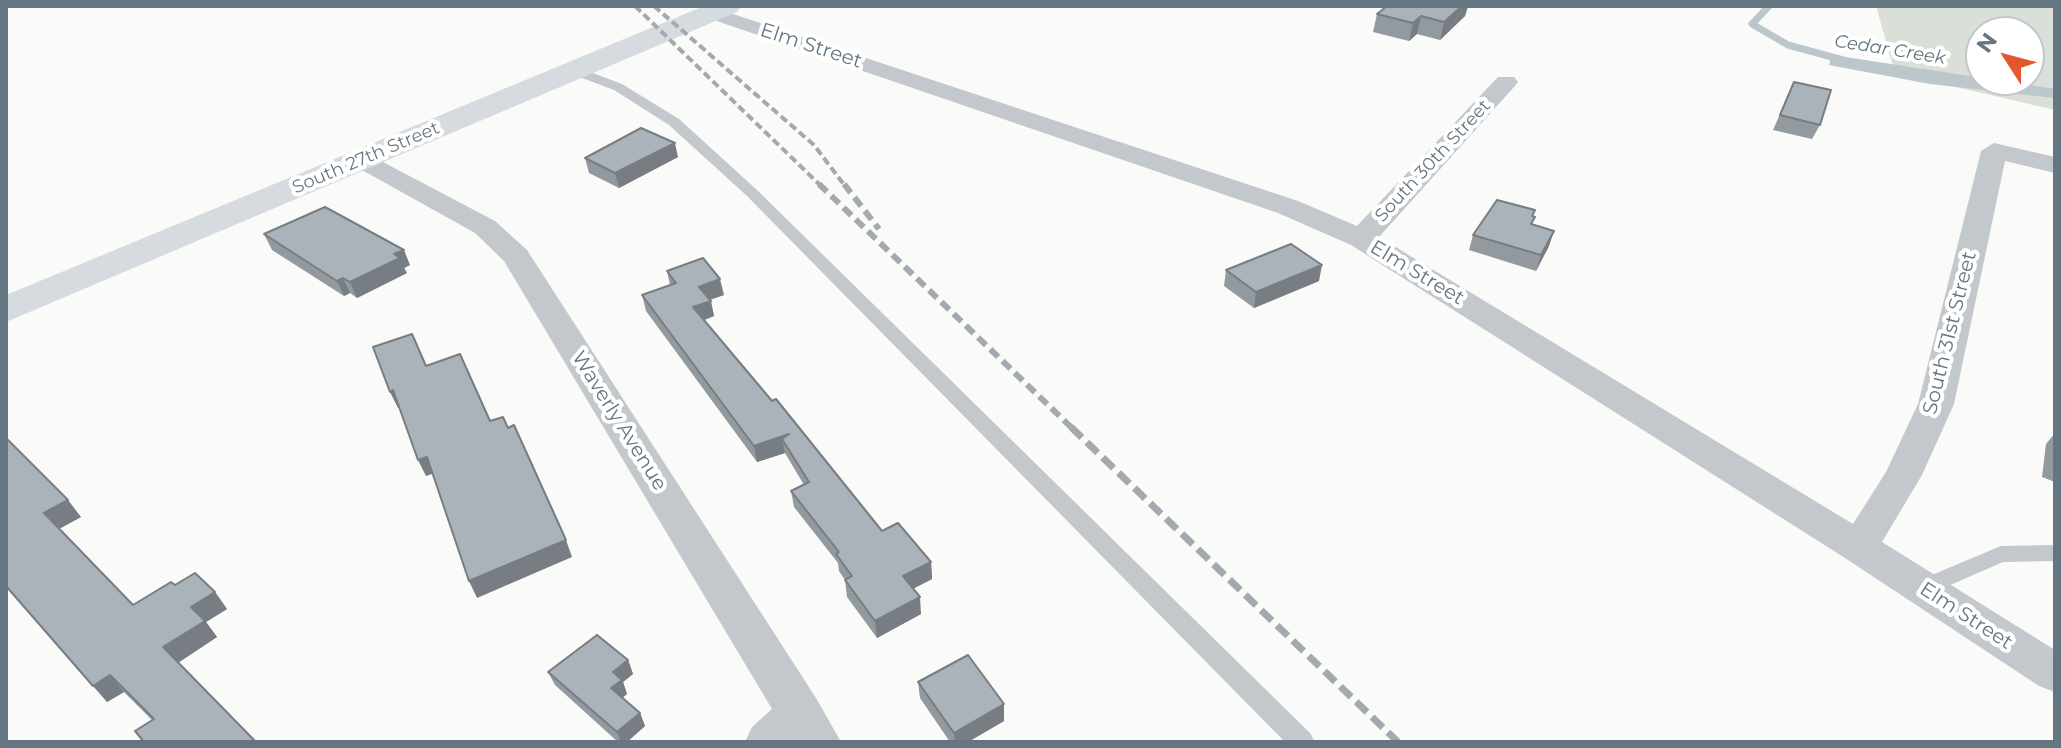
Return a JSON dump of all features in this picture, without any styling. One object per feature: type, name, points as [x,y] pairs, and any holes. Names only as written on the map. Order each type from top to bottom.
[{"type":"main road","name":"South 27th Street","points":[[6,310],[719,9]]},
{"type":"street","name":"Elm Street","points":[[719,9],[1288,207],[1361,239],[1859,547],[2055,673]]},
{"type":"street","name":"South 30th Street","points":[[1361,239],[1506,82]]},
{"type":"street","name":"South 31st Street","points":[[1859,547],[1903,475],[1936,404],[1994,151],[2055,165]]},
{"type":"street","name":"Waverly Avenue","points":[[362,159],[474,220],[516,256],[796,732]]},
{"type":"lane","points":[[573,70],[618,87],[674,122],[752,193],[1302,742]]},
{"type":"lane","points":[[1923,588],[2001,554],[2055,553]]},
{"type":"shaded area","points":[[1876,6],[2055,6],[2055,110],[1994,96],[2045,96],[2045,16],[1965,16],[1965,89],[1895,73]]},
{"type":"shaded area","points":[[1832,55],[1965,75],[1965,88],[1930,84],[1829,65]]},
{"type":"shaded area","points":[[2045,87],[2055,89],[2055,98],[2037,96],[2045,96]]},
{"type":"building","points":[[1387,6],[1462,6],[1444,22],[1421,16],[1413,23],[1377,14]]},
{"type":"building","points":[[1794,82],[1831,90],[1820,125],[1780,115]]},
{"type":"building","points":[[641,128],[675,143],[615,173],[585,158]]},
{"type":"building","points":[[1497,200],[1535,210],[1531,224],[1554,231],[1541,255],[1473,235]]},
{"type":"building","points":[[325,207],[404,250],[394,254],[400,258],[350,282],[343,278],[337,281],[264,234]]},
{"type":"building","points":[[1291,244],[1322,265],[1256,292],[1226,270]]},
{"type":"building","points":[[703,258],[720,279],[699,287],[711,301],[693,307],[772,401],[776,399],[882,531],[898,523],[931,562],[903,576],[920,597],[875,621],[845,580],[852,576],[836,554],[839,552],[791,491],[809,482],[782,439],[789,434],[754,446],[642,295],[676,283],[667,271]]},
{"type":"building","points":[[412,334],[426,366],[460,354],[490,421],[503,417],[508,428],[514,425],[566,540],[469,581],[427,457],[418,460],[393,390],[390,392],[373,347]]},
{"type":"building","points":[[6,438],[68,500],[44,513],[133,605],[171,582],[175,585],[195,573],[215,592],[191,607],[205,621],[163,647],[256,742],[144,742],[135,731],[154,719],[110,675],[93,686],[6,586]]},
{"type":"building","points":[[597,635],[628,660],[613,672],[622,680],[611,688],[640,713],[617,732],[548,672]]},
{"type":"building","points":[[968,655],[1004,704],[954,733],[918,682]]},
{"type":"waterway","name":"Cedar Creek","points":[[1769,6],[1752,24],[1788,45],[1843,60]]},
{"type":"railway","points":[[635,6],[821,186]]},
{"type":"railway","points":[[654,6],[814,145],[845,186]]},
{"type":"railway","points":[[819,184],[1073,429]]},
{"type":"railway","points":[[844,184],[879,229]]},
{"type":"railway","points":[[1071,427],[1398,742]]}]
